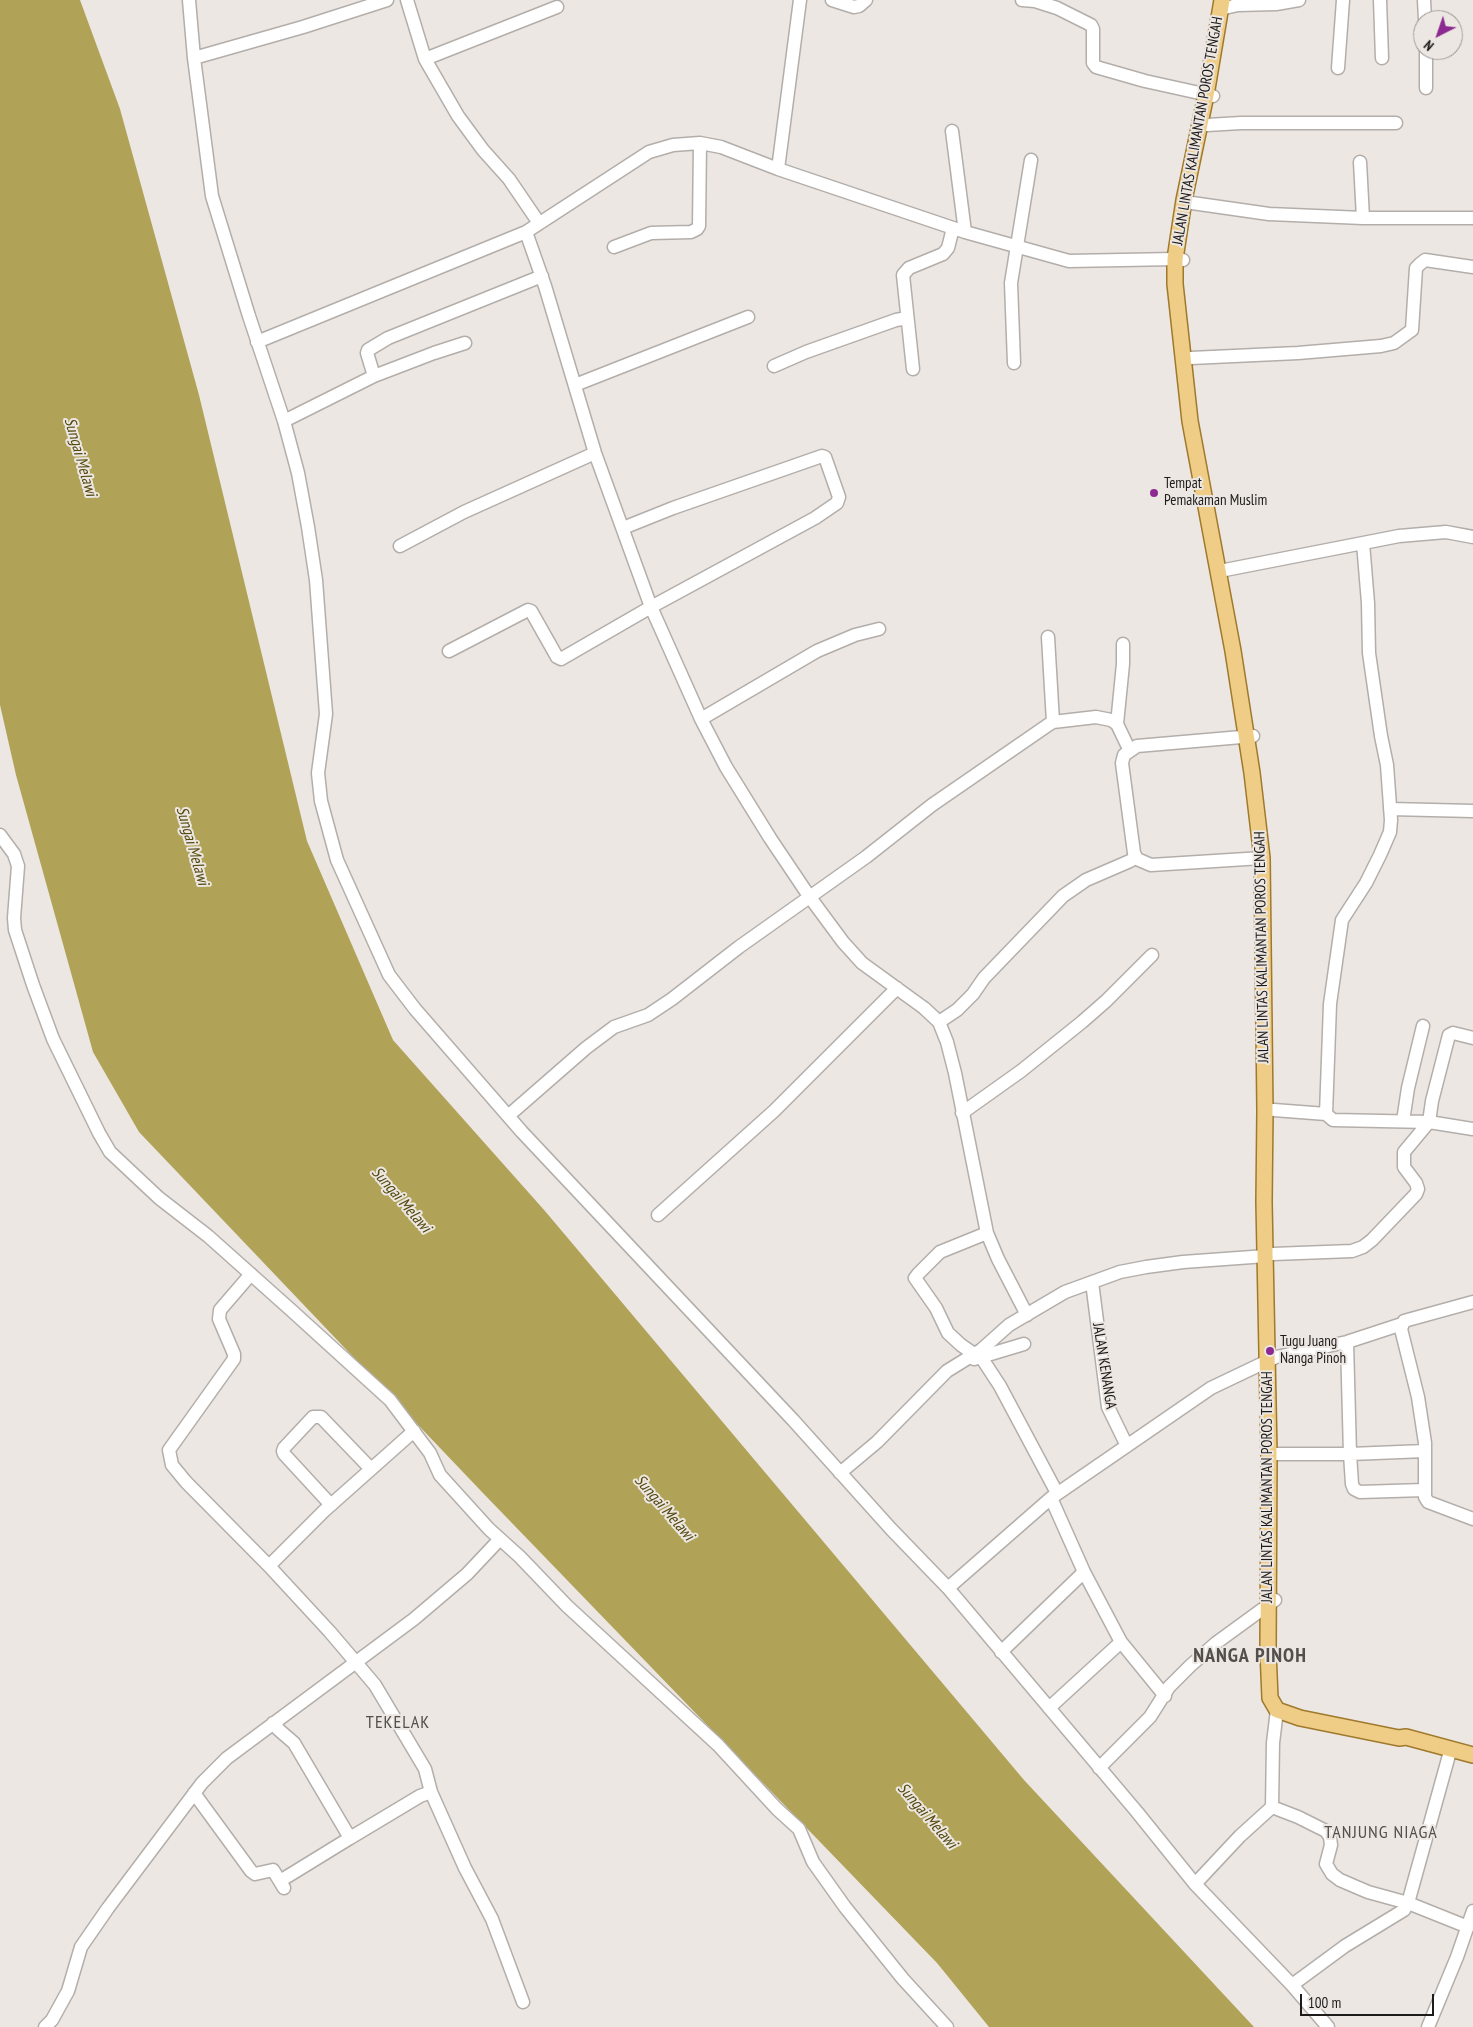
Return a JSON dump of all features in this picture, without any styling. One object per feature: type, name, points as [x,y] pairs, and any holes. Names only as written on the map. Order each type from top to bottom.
[{"type":"main road","name":"JALAN LINTAS KALIMANTAN POROS TENGAH","points":[[1225,4],[1209,95],[1184,200],[1179,260],[1197,419],[1247,685],[1250,737],[1262,858],[1266,1111],[1264,1202],[1270,1255]]},
{"type":"main road","name":"JALAN LINTAS KALIMANTAN POROS TENGAH","points":[[1209,95],[1208,125],[1175,284],[1190,421],[1266,824],[1269,858],[1274,1110],[1270,1255],[1276,1454],[1271,1602],[1278,1696],[1285,1705],[1400,1732],[1406,1737]]},
{"type":"main road","name":"JALAN LINTAS KALIMANTAN POROS TENGAH","points":[[1272,1359],[1270,1698],[1277,1710],[1300,1718],[1399,1738],[1406,1737],[1473,1754]]},
{"type":"street","points":[[189,0],[194,58],[212,196],[257,342],[284,421],[298,472],[316,580],[326,714],[318,773],[321,801],[329,837],[354,901],[389,975],[414,1009],[508,1116],[948,1588],[1000,1652],[1137,1812],[1195,1884],[1292,1985],[1328,2027]]},
{"type":"street","points":[[194,58],[387,0]]},
{"type":"street","points":[[407,0],[424,59],[458,116],[483,150],[509,179],[539,223]]},
{"type":"street","points":[[778,169],[800,0]]},
{"type":"street","points":[[832,0],[854,7],[860,6],[866,0]]},
{"type":"street","points":[[1022,0],[1036,1],[1057,8],[1091,25],[1093,29],[1093,63],[1096,67],[1146,81],[1209,95]]},
{"type":"street","points":[[1225,4],[1298,0]]},
{"type":"street","points":[[1338,68],[1343,0]]},
{"type":"street","points":[[1380,0],[1382,58]]},
{"type":"street","points":[[424,59],[557,7]]},
{"type":"street","points":[[1426,60],[1426,88]]},
{"type":"street","points":[[1208,125],[1242,123],[1396,123]]},
{"type":"street","points":[[913,369],[903,275],[909,268],[943,254],[959,230],[952,131]]},
{"type":"street","points":[[257,342],[526,232],[649,152],[673,145],[700,143],[721,147],[778,169],[959,230],[1015,248],[1069,261],[1179,260]]},
{"type":"street","points":[[614,248],[651,233],[691,232],[700,226],[700,143]]},
{"type":"street","points":[[1014,363],[1011,283],[1015,248],[1031,160]]},
{"type":"street","points":[[1360,162],[1362,218]]},
{"type":"street","points":[[1192,203],[1269,214],[1362,218],[1473,218]]},
{"type":"street","points":[[526,232],[542,276],[595,453],[651,606],[701,719],[726,767],[809,896],[843,942],[862,963],[924,1008],[939,1022],[947,1042],[987,1233],[998,1259],[1027,1315]]},
{"type":"street","points":[[1191,358],[1298,353],[1381,346],[1394,343],[1412,330],[1416,268],[1420,264],[1425,260],[1432,260],[1473,267]]},
{"type":"street","points":[[374,376],[367,353],[368,350],[388,338],[542,276]]},
{"type":"street","points":[[576,386],[748,317]]},
{"type":"street","points":[[774,366],[806,352],[896,320],[907,318]]},
{"type":"street","points":[[284,421],[374,376],[434,353],[465,344]]},
{"type":"street","points":[[400,546],[464,512],[595,453]]},
{"type":"street","points":[[449,651],[528,610],[531,611],[557,657],[561,659],[651,606],[826,512],[839,500],[825,457],[822,456],[673,508],[623,528]]},
{"type":"street","points":[[1225,570],[1399,536],[1446,532],[1473,538]]},
{"type":"street","points":[[1326,1114],[1330,1004],[1342,920],[1366,883],[1390,832],[1387,765],[1369,652],[1368,603],[1363,543]]},
{"type":"street","points":[[701,719],[817,651],[855,635],[879,629]]},
{"type":"street","points":[[1048,637],[1053,722]]},
{"type":"street","points":[[1123,644],[1117,724],[1129,750]]},
{"type":"street","points":[[508,1116],[586,1048],[614,1027],[648,1015],[809,896],[866,857],[932,805],[986,766],[1053,722],[1096,717],[1111,720],[1117,724]]},
{"type":"street","points":[[1250,737],[1137,746],[1124,755],[1122,763],[1136,856],[1143,863],[1151,865],[1262,858]]},
{"type":"street","points":[[1390,809],[1473,812]]},
{"type":"street","points":[[0,835],[14,854],[18,866],[14,918],[19,944],[54,1039],[98,1133],[110,1152],[159,1198],[208,1236],[390,1400],[430,1453],[440,1475],[500,1539],[567,1606],[718,1745],[777,1809],[799,1829],[813,1862],[845,1907],[903,1979],[947,2027]]},
{"type":"street","points":[[939,1022],[962,1004],[984,978],[1062,896],[1086,880],[1130,861],[1136,856]]},
{"type":"street","points":[[962,1113],[1020,1071],[1082,1022],[1152,955]]},
{"type":"street","points":[[658,1215],[774,1111],[896,988]]},
{"type":"street","points":[[1403,1121],[1408,1088],[1423,1026]]},
{"type":"street","points":[[980,1354],[1009,1325],[1065,1292],[1120,1272],[1183,1262],[1352,1250],[1362,1247],[1372,1240],[1416,1194],[1418,1189],[1416,1183],[1404,1167],[1404,1152],[1429,1122],[1432,1101],[1449,1035],[1453,1033],[1473,1038]]},
{"type":"street","points":[[1274,1110],[1326,1114],[1333,1120],[1429,1122],[1473,1129]]},
{"type":"street","points":[[987,1233],[940,1252],[916,1278],[936,1308],[948,1333],[961,1345],[980,1354],[1000,1386],[1054,1495],[1084,1572],[1121,1642],[1167,1692]]},
{"type":"street","points":[[250,1274],[220,1310],[219,1319],[234,1354],[234,1359],[169,1450],[172,1465],[186,1482],[269,1566],[330,1632],[375,1685],[425,1769],[431,1792],[465,1868],[492,1919],[523,2002]]},
{"type":"street","name":"JALAN KENANGA","points":[[1092,1282],[1108,1407],[1127,1446]]},
{"type":"street","points":[[948,1588],[1054,1495],[1211,1388],[1272,1359],[1347,1342],[1402,1324],[1411,1318],[1473,1302]]},
{"type":"street","points":[[1402,1324],[1402,1334],[1418,1397],[1425,1451],[1425,1497],[1428,1502],[1473,1520]]},
{"type":"street","points":[[1347,1342],[1350,1454],[1354,1489],[1360,1492],[1424,1490]]},
{"type":"street","points":[[840,1473],[877,1442],[941,1377],[962,1362],[980,1354],[1024,1344]]},
{"type":"street","points":[[331,1505],[283,1451],[313,1417],[321,1417],[372,1469]]},
{"type":"street","points":[[269,1566],[331,1505],[414,1431]]},
{"type":"street","points":[[1276,1454],[1425,1451]]},
{"type":"street","points":[[45,2027],[52,2020],[68,1991],[81,1947],[202,1783],[227,1758],[414,1619],[467,1574],[500,1539]]},
{"type":"street","points":[[1000,1652],[1084,1572]]},
{"type":"street","points":[[1099,1768],[1150,1716],[1167,1692],[1216,1643],[1271,1602]]},
{"type":"street","points":[[1049,1708],[1121,1642]]},
{"type":"street","points":[[1195,1884],[1240,1836],[1272,1807],[1273,1743],[1277,1710]]},
{"type":"street","points":[[273,1723],[278,1730],[294,1743],[350,1838]]},
{"type":"street","points":[[1292,1985],[1345,1946],[1404,1910],[1408,1904],[1451,1748]]},
{"type":"street","points":[[194,1794],[251,1870],[256,1874],[272,1870],[282,1884],[350,1838],[420,1796],[431,1792]]},
{"type":"street","points":[[1272,1807],[1326,1831],[1330,1837],[1331,1845],[1326,1864],[1332,1874],[1340,1880],[1468,1928]]},
{"type":"street","points":[[1428,2027],[1473,1911]]},
{"type":"water","name":"Sungai Melawi","points":[[0,0],[80,0],[120,109],[199,395],[307,841],[393,1040],[545,1211],[1024,1780],[1254,2027],[989,2027],[937,1963],[481,1491],[139,1132],[93,1052],[16,775],[0,705]]},
{"type":"place","name":"Tempat Pemakaman Muslim","points":[[1154,493]]},
{"type":"place","name":"Tugu Juang Nanga Pinoh","points":[[1270,1351]]},
{"type":"district","name":"NANGA PINOH","points":[[1250,1656]]},
{"type":"district","name":"TEKELAK","points":[[398,1723]]},
{"type":"district","name":"TANJUNG NIAGA","points":[[1381,1833]]}]
